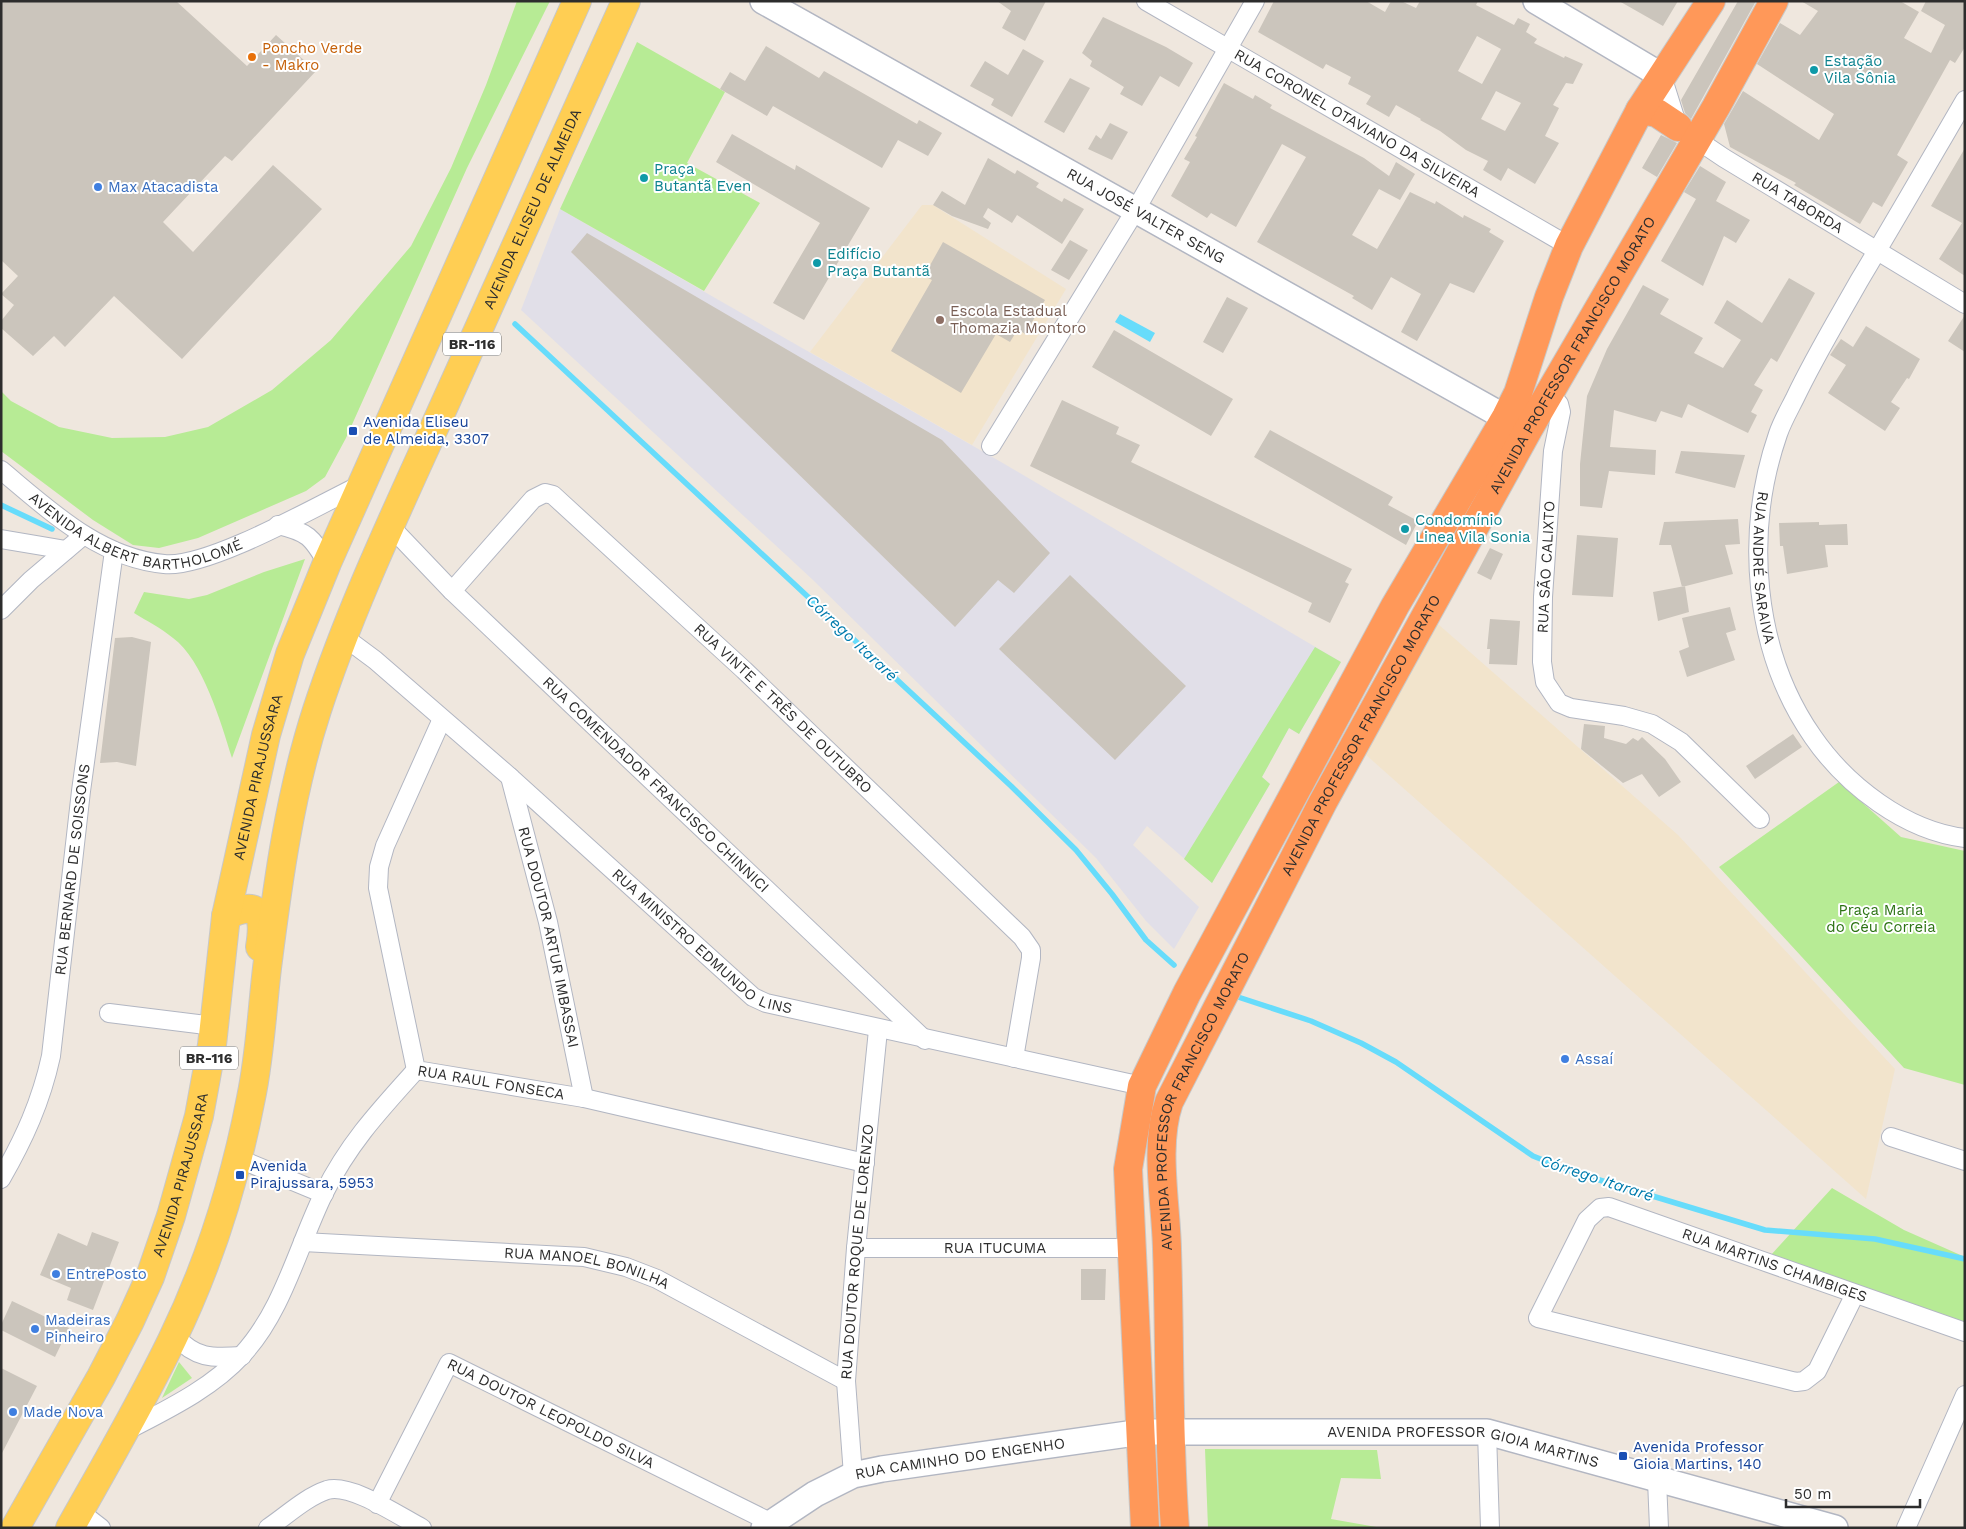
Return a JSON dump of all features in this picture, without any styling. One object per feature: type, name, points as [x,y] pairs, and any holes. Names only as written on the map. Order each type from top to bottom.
[{"type":"highway","name":"AVENIDA PROFESSOR FRANCISCO MORATO","points":[[1175,1528],[1170,1431],[1167,1248],[1162,1143],[1163,1118],[1169,1102],[1517,424],[1518,393],[1549,297],[1569,246],[1640,110],[1711,1]]},
{"type":"highway","name":"AVENIDA PROFESSOR FRANCISCO MORATO","points":[[1145,1528],[1142,1432],[1128,1169],[1142,1086],[1187,992],[1395,606],[1517,424],[1550,394],[1688,133],[1774,1]]},
{"type":"highway","points":[[1640,110],[1657,112],[1688,133]]},
{"type":"main road","name":"BR-116","points":[[327,563],[577,1]]},
{"type":"main road","name":"AVENIDA ELISEU DE ALMEIDA","points":[[344,636],[390,526],[626,1]]},
{"type":"main road","name":"AVENIDA PIRAJUSSARA","points":[[16,1528],[101,1377],[150,1277],[187,1165],[199,1116],[214,1026],[226,916],[259,768],[278,689],[290,654],[327,563]]},
{"type":"main road","name":"BR-116","points":[[75,1520],[174,1335],[208,1255],[237,1158],[259,1055],[267,970],[281,865],[294,798],[317,711],[344,636]]},
{"type":"main road","points":[[259,768],[263,784],[251,856],[252,862],[261,871],[275,869],[281,865]]},
{"type":"main road","points":[[226,916],[236,911],[250,908],[259,914],[263,926],[260,947],[267,970]]},
{"type":"street","name":"RUA JOSÉ VALTER SENG","points":[[764,1],[1517,424]]},
{"type":"street","name":"RUA CORONEL OTAVIANO DA SILVEIRA","points":[[1146,1],[1569,246]]},
{"type":"street","points":[[991,446],[1136,211],[1255,1]]},
{"type":"street","points":[[1536,1],[1662,76],[1688,133]]},
{"type":"street","name":"RUA ANDRÉ SARAIVA","points":[[1965,100],[1808,369],[1778,432],[1763,482],[1758,515],[1759,564],[1763,610],[1776,668],[1800,718],[1827,758],[1865,794],[1913,822],[1965,838]]},
{"type":"street","name":"RUA TABORDA","points":[[1688,133],[1876,252],[1965,304]]},
{"type":"street","name":"RUA SÃO CALIXTO","points":[[1550,394],[1559,404],[1561,412],[1553,451],[1543,597],[1542,662],[1545,682],[1559,703],[1570,708],[1624,716],[1652,724],[1681,742],[1760,819]]},
{"type":"street","points":[[1517,424],[1553,451]]},
{"type":"street","name":"AVENIDA ALBERT BARTHOLOMÉ","points":[[1,470],[58,517],[84,535],[136,560],[165,565],[189,562],[225,550],[364,483]]},
{"type":"street","name":"RUA VINTE E TRÊS DE OUTUBRO","points":[[452,591],[533,499],[545,492],[553,495],[744,670],[1022,937],[1030,950],[1031,958],[1014,1058]]},
{"type":"street","points":[[278,525],[307,534],[313,539],[327,563]]},
{"type":"street","name":"RUA COMENDADOR FRANCISCO CHINNICI","points":[[390,526],[452,591],[926,1040]]},
{"type":"street","points":[[1,610],[84,535]]},
{"type":"street","points":[[1,538],[66,550]]},
{"type":"street","name":"RUA BERNARD DE SOISSONS","points":[[1,1179],[38,1106],[52,1056],[81,791],[114,551]]},
{"type":"street","name":"RUA MINISTRO EDMUNDO LINS","points":[[344,636],[375,660],[510,777],[753,997],[766,1004],[878,1030],[1142,1086]]},
{"type":"street","name":"RUA RAUL FONSECA","points":[[442,719],[385,846],[379,867],[378,888],[416,1070],[584,1098],[864,1163]]},
{"type":"street","name":"RUA DOUTOR ARTUR IMBASSAI","points":[[510,777],[548,922],[584,1098]]},
{"type":"street","points":[[109,1013],[214,1026]]},
{"type":"street","name":"RUA DOUTOR ROQUE DE LORENZO","points":[[852,1475],[846,1381],[856,1248],[878,1030]]},
{"type":"street","points":[[123,1433],[184,1400],[242,1356],[256,1337],[275,1304],[324,1194],[358,1136],[416,1070]]},
{"type":"street","points":[[1891,1137],[1965,1161]]},
{"type":"street","points":[[237,1158],[324,1194]]},
{"type":"street","name":"RUA MARTINS CHAMBIGES","points":[[1855,1294],[1818,1372],[1804,1381],[1796,1382],[1538,1318],[1587,1220],[1600,1208],[1608,1207],[1965,1332]]},
{"type":"street","name":"RUA MANOEL BONILHA","points":[[303,1242],[584,1258],[608,1262],[657,1279],[846,1381]]},
{"type":"street","name":"RUA ITUCUMA","points":[[856,1248],[1133,1248]]},
{"type":"street","points":[[174,1335],[184,1346],[202,1356],[242,1356]]},
{"type":"street","name":"RUA DOUTOR LEOPOLDO SILVA","points":[[377,1504],[448,1363],[767,1525]]},
{"type":"street","points":[[1906,1528],[1965,1395]]},
{"type":"street","name":"AVENIDA PROFESSOR GIOIA MARTINS","points":[[1170,1431],[1487,1432],[1657,1480],[1792,1522],[1835,1528]]},
{"type":"street","name":"RUA CAMINHO DO ENGENHO","points":[[767,1525],[815,1494],[852,1475],[882,1468],[1142,1432],[1170,1431]]},
{"type":"street","points":[[1487,1432],[1490,1528]]},
{"type":"street","points":[[1657,1480],[1659,1528]]},
{"type":"street","points":[[268,1528],[317,1494],[340,1488],[377,1504],[422,1528]]},
{"type":"street","points":[[75,1520],[101,1528]]},
{"type":"shaded area","name":"Escola Estadual Thomazia Montoro","points":[[922,205],[933,205],[1066,289],[972,445],[810,352]]},
{"type":"shaded area","points":[[560,209],[1001,462],[1341,662],[1299,734],[1289,728],[1262,777],[1270,784],[1212,883],[1147,826],[1133,845],[1199,907],[1174,949],[1146,921],[1096,858],[813,580],[521,310]]},
{"type":"shaded area","points":[[1438,624],[1678,835],[1895,1069],[1866,1199],[1365,754]]},
{"type":"green space","points":[[517,1],[550,1],[467,168],[346,438],[325,477],[306,491],[198,538],[159,548],[133,545],[93,520],[1,451],[1,391],[11,401],[59,427],[112,438],[165,437],[208,427],[272,390],[331,340],[411,246],[451,168],[486,85]]},
{"type":"green space","name":"Praça Butantã Even","points":[[637,42],[725,92],[687,163],[760,203],[704,291],[560,209]]},
{"type":"green space","points":[[305,559],[232,758],[210,693],[193,661],[184,648],[173,638],[134,613],[144,592],[189,599],[207,595],[264,572]]},
{"type":"green space","points":[[1315,647],[1341,662],[1299,734],[1289,728],[1262,777],[1270,784],[1212,883],[1184,859]]},
{"type":"green space","name":"Praça Maria do Céu Correia","points":[[1839,782],[1901,837],[1965,851],[1965,1085],[1904,1068],[1719,867]]},
{"type":"green space","points":[[1832,1188],[1904,1230],[1965,1257],[1965,1328],[1771,1255]]},
{"type":"green space","points":[[179,1362],[192,1378],[162,1398]]},
{"type":"green space","points":[[1205,1449],[1377,1450],[1381,1479],[1341,1478],[1331,1519],[1382,1528],[1208,1528]]},
{"type":"water","points":[[1120,314],[1155,333],[1150,342],[1115,322]]},
{"type":"building","name":"Max Atacadista","points":[[1,1],[176,1],[247,66],[276,35],[316,71],[232,161],[225,156],[163,222],[193,252],[273,165],[322,209],[182,359],[114,296],[65,347],[54,336],[33,356],[1,328],[1,321],[14,305],[1,294],[18,276],[1,260]]},
{"type":"building","points":[[997,1],[1046,1],[1025,41],[1002,28],[1011,11]]},
{"type":"building","points":[[1274,1],[1366,1],[1385,12],[1391,1],[1401,1],[1416,8],[1420,1],[1478,1],[1476,5],[1514,25],[1518,18],[1530,24],[1526,32],[1537,39],[1534,43],[1564,58],[1565,56],[1583,64],[1573,84],[1566,83],[1553,105],[1559,108],[1545,136],[1559,143],[1535,184],[1508,168],[1501,181],[1483,170],[1488,161],[1466,150],[1421,119],[1396,105],[1389,117],[1366,104],[1371,96],[1348,84],[1351,77],[1326,64],[1323,69],[1258,32]],"holes":[[[1477,36],[1501,49],[1482,84],[1458,71]],[[1496,91],[1521,103],[1505,131],[1481,119]]]},
{"type":"building","points":[[1619,1],[1678,1],[1663,26]]},
{"type":"building","points":[[1738,1],[1756,1],[1691,119],[1685,113],[1681,100]]},
{"type":"building","points":[[1801,1],[1900,1],[1919,12],[1904,38],[1931,53],[1945,25],[1921,11],[1926,1],[1965,1],[1965,47],[1955,63],[1950,60],[1897,155],[1908,162],[1882,207],[1873,202],[1860,224],[1794,185],[1796,183],[1730,147],[1724,124],[1743,91],[1819,140],[1834,114],[1757,64],[1780,23],[1800,35],[1818,11]]},
{"type":"building","points":[[1103,17],[1166,47],[1193,63],[1179,87],[1160,76],[1142,106],[1120,94],[1124,87],[1090,66],[1092,61],[1082,53]]},
{"type":"building","points":[[766,46],[819,78],[824,71],[917,124],[919,120],[942,133],[928,156],[898,140],[882,168],[773,106],[767,116],[720,89],[730,72],[745,81]]},
{"type":"building","points":[[1023,49],[1044,61],[1012,117],[991,105],[994,99],[970,86],[985,61],[1008,75]]},
{"type":"building","points":[[1070,78],[1090,88],[1064,133],[1044,122]]},
{"type":"building","points":[[1224,83],[1253,99],[1255,95],[1272,105],[1270,108],[1364,158],[1389,176],[1396,162],[1415,174],[1400,200],[1379,189],[1352,235],[1377,249],[1410,192],[1435,204],[1436,201],[1463,218],[1464,215],[1491,229],[1489,232],[1504,241],[1474,293],[1450,283],[1417,341],[1401,332],[1421,294],[1391,277],[1372,310],[1352,298],[1354,296],[1257,242],[1306,157],[1282,144],[1236,227],[1211,213],[1207,218],[1171,196],[1190,162],[1184,159]]},
{"type":"building","points":[[1110,123],[1128,132],[1112,160],[1088,149],[1096,135],[1101,139]]},
{"type":"building","name":"Edifício Praça Butantã","points":[[732,134],[795,170],[796,165],[870,208],[804,320],[773,303],[820,223],[716,162]]},
{"type":"building","points":[[1661,135],[1677,143],[1657,177],[1642,168]]},
{"type":"building","points":[[1965,148],[1965,276],[1939,259],[1962,223],[1931,206]]},
{"type":"building","points":[[988,158],[1015,174],[1017,170],[1039,183],[1036,187],[1062,202],[1064,198],[1084,209],[1062,244],[1017,215],[1012,223],[988,208],[983,217],[991,223],[988,229],[952,216],[933,205],[942,191],[965,205]]},
{"type":"building","points":[[1700,166],[1726,182],[1716,201],[1750,220],[1736,243],[1724,236],[1703,286],[1661,261],[1696,199],[1684,192]]},
{"type":"building","points":[[587,233],[942,440],[1050,553],[1014,593],[998,580],[955,627],[571,252]]},
{"type":"building","points":[[1070,240],[1088,250],[1069,280],[1051,270]]},
{"type":"building","points":[[943,242],[1045,300],[1025,334],[1018,329],[1010,342],[996,334],[961,393],[891,351],[932,280],[924,276]]},
{"type":"building","points":[[1789,278],[1815,293],[1777,362],[1771,358],[1754,385],[1763,390],[1751,412],[1757,415],[1748,433],[1688,404],[1682,418],[1661,411],[1656,422],[1614,410],[1610,447],[1656,450],[1655,475],[1609,471],[1602,508],[1580,506],[1580,464],[1587,396],[1607,349],[1643,285],[1669,299],[1660,314],[1703,338],[1694,353],[1723,368],[1741,340],[1714,323],[1727,300],[1762,323]]},
{"type":"building","points":[[1227,297],[1248,308],[1223,353],[1203,342]]},
{"type":"building","points":[[1965,315],[1965,352],[1948,341]]},
{"type":"building","points":[[1866,326],[1920,359],[1909,379],[1907,378],[1891,402],[1900,408],[1885,431],[1828,393],[1846,365],[1830,355],[1841,339],[1853,347]]},
{"type":"building","points":[[1114,330],[1233,399],[1211,436],[1092,367]]},
{"type":"building","points":[[1062,400],[1119,427],[1116,434],[1140,445],[1131,462],[1352,569],[1345,582],[1349,584],[1330,623],[1308,612],[1312,603],[1030,466]]},
{"type":"building","points":[[1270,430],[1393,497],[1388,505],[1418,521],[1406,545],[1254,457]]},
{"type":"building","points":[[1681,451],[1745,455],[1735,488],[1675,473]]},
{"type":"building","points":[[1738,519],[1740,544],[1725,545],[1733,574],[1682,587],[1671,545],[1659,545],[1664,522]]},
{"type":"building","points":[[1819,522],[1819,525],[1847,524],[1848,545],[1825,545],[1828,567],[1787,574],[1783,546],[1780,546],[1779,523]]},
{"type":"building","points":[[1577,535],[1618,538],[1613,597],[1572,595]]},
{"type":"building","points":[[1490,548],[1503,554],[1491,580],[1477,573]]},
{"type":"building","points":[[1070,575],[1186,686],[1115,760],[999,649]]},
{"type":"building","points":[[1685,586],[1689,612],[1658,621],[1653,592]]},
{"type":"building","points":[[1730,607],[1736,630],[1726,633],[1735,660],[1687,677],[1679,651],[1689,647],[1682,618]]},
{"type":"building","points":[[1490,619],[1520,621],[1517,665],[1489,664],[1490,649],[1487,649]]},
{"type":"building","points":[[132,637],[151,642],[136,766],[117,762],[100,763],[115,638]]},
{"type":"building","points":[[1584,724],[1605,726],[1604,738],[1626,744],[1633,738],[1638,741],[1642,737],[1665,759],[1681,782],[1659,797],[1642,774],[1623,783],[1581,749]]},
{"type":"building","points":[[1793,734],[1802,747],[1755,779],[1746,766]]},
{"type":"building","points":[[92,1232],[119,1242],[93,1310],[67,1300],[71,1288],[40,1275],[58,1233],[87,1246]]},
{"type":"building","points":[[1081,1269],[1106,1269],[1105,1300],[1081,1300]]},
{"type":"building","name":"Madeiras Pinheiro","points":[[12,1301],[69,1328],[55,1357],[1,1330],[1,1325]]},
{"type":"building","name":"Made Nova","points":[[1,1368],[37,1386],[1,1455]]},
{"type":"waterway","name":"Córrego Itararé","points":[[515,324],[1011,786],[1076,850],[1146,940],[1174,965]]},
{"type":"waterway","points":[[1,505],[52,529]]},
{"type":"waterway","name":"Córrego Itararé","points":[[1235,996],[1311,1021],[1361,1043],[1396,1062],[1533,1156],[1573,1172],[1765,1230],[1875,1239],[1965,1259]]},
{"type":"place","name":"Poncho Verde - Makro","points":[[252,57]]},
{"type":"place","name":"Estação Vila Sônia","points":[[1814,70]]},
{"type":"place","name":"Praça Butantã Even","points":[[644,178]]},
{"type":"place","name":"Max Atacadista","points":[[98,187]]},
{"type":"place","name":"Edifício Praça Butantã","points":[[817,263]]},
{"type":"place","name":"Escola Estadual Thomazia Montoro","points":[[940,320]]},
{"type":"place","name":"Avenida Eliseu de Almeida, 3307","points":[[353,431]]},
{"type":"place","name":"Condomínio Linea Vila Sonia","points":[[1405,529]]},
{"type":"place","name":"Assaí","points":[[1565,1059]]},
{"type":"place","name":"Avenida Pirajussara, 5953","points":[[240,1175]]},
{"type":"place","name":"EntrePosto","points":[[56,1274]]},
{"type":"place","name":"Madeiras Pinheiro","points":[[35,1329]]},
{"type":"place","name":"Made Nova","points":[[13,1412]]},
{"type":"place","name":"Avenida Professor Gioia Martins, 140","points":[[1623,1456]]}]
